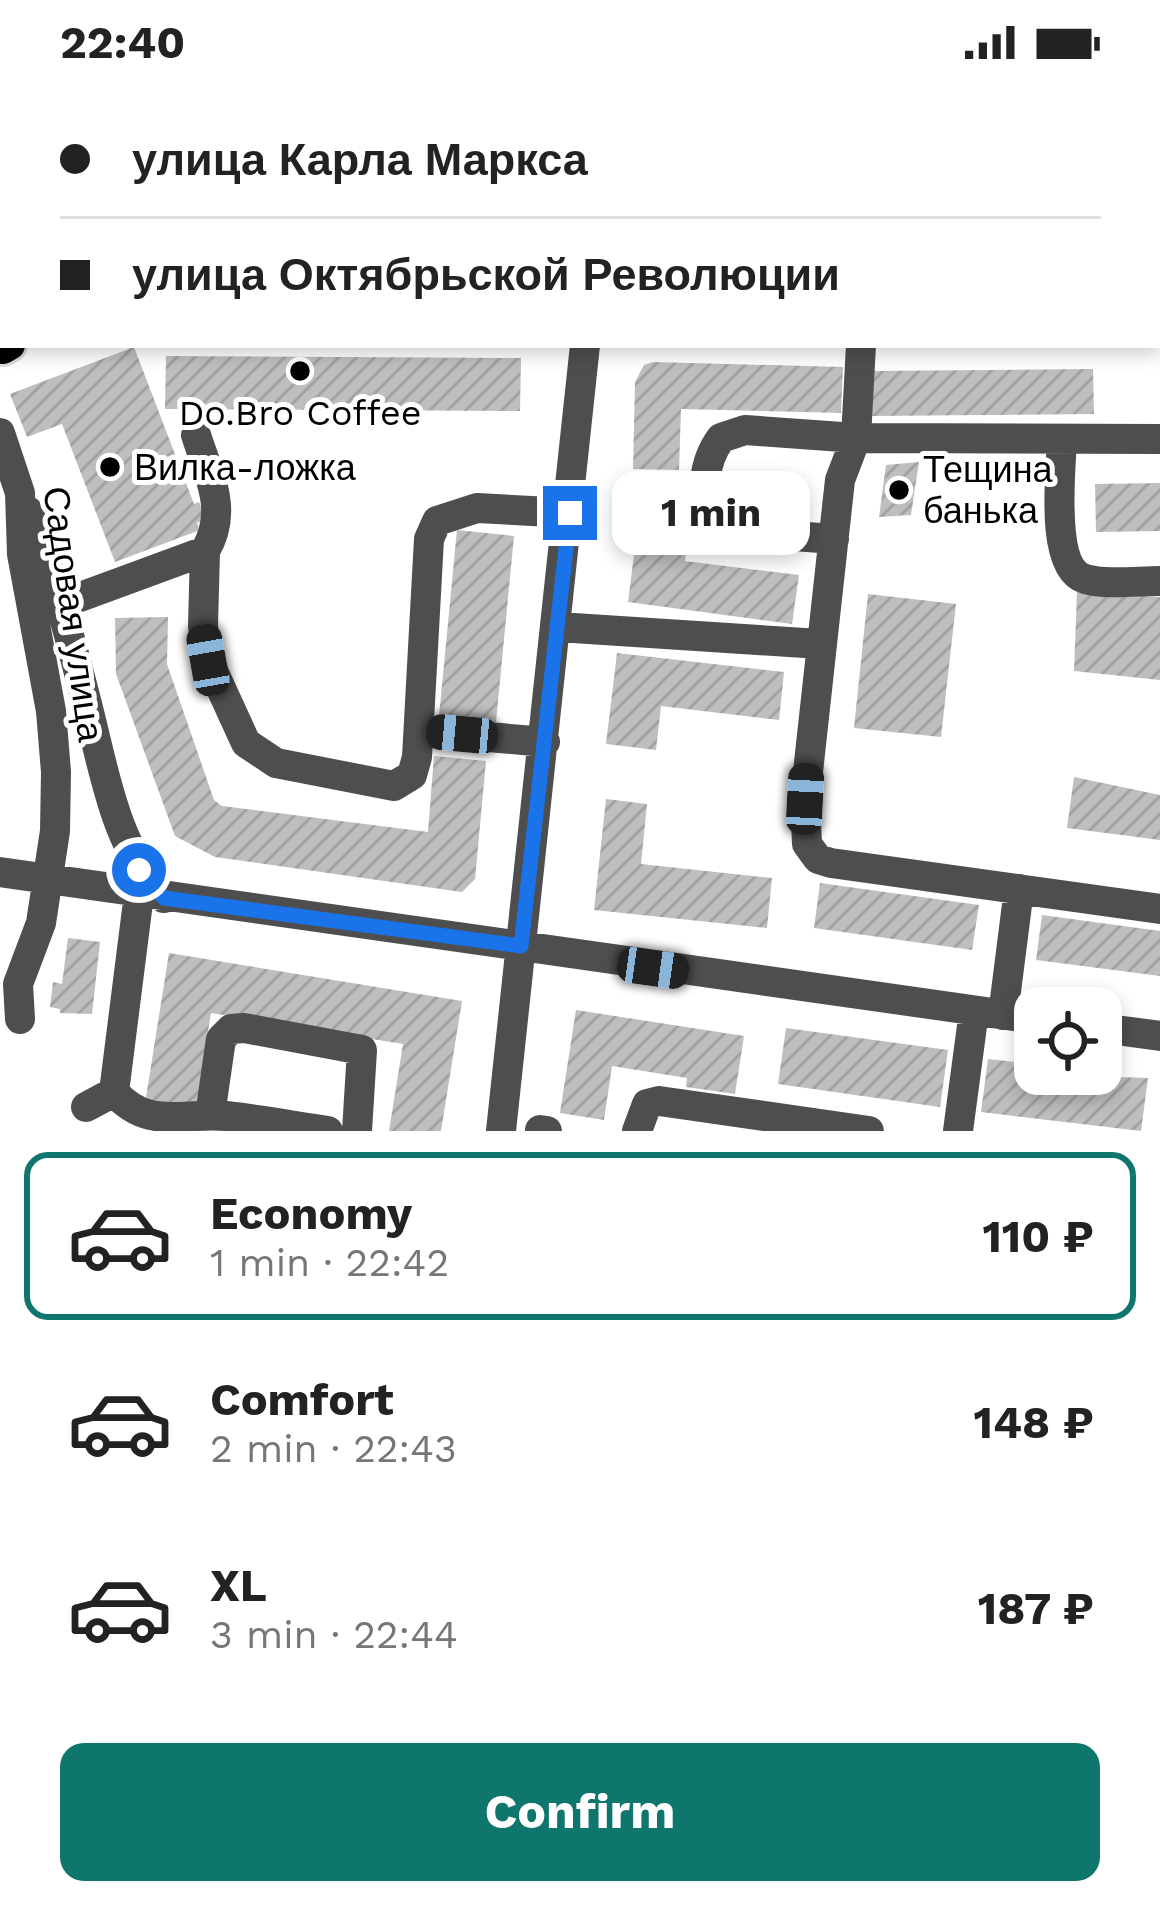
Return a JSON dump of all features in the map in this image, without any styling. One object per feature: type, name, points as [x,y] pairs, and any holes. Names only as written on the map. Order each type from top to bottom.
[{"type":"street","points":[[501,1131],[585,348]]},
{"type":"street","points":[[861,348],[856,438],[842,465],[820,644],[804,821],[807,844],[818,859],[1160,909]]},
{"type":"street","points":[[834,539],[739,532],[716,524],[705,507],[707,465],[721,438],[746,430],[856,438],[1160,439]]},
{"type":"street","name":"Садовая улица","points":[[0,433],[51,711],[56,772],[48,882],[41,923],[18,984],[20,1019]]},
{"type":"street","points":[[196,435],[218,505],[219,524],[205,551],[202,626],[208,660],[253,751],[276,763],[394,786],[412,776],[420,730],[429,538],[437,520],[477,508],[570,513]]},
{"type":"street","points":[[1061,439],[1061,543],[1070,568],[1086,580],[1160,581]]},
{"type":"street","points":[[10,495],[61,604],[119,822],[151,896],[114,1092]]},
{"type":"street","points":[[61,604],[205,551]]},
{"type":"street","points":[[558,627],[820,644]]},
{"type":"street","points":[[420,730],[545,742]]},
{"type":"street","points":[[0,872],[1014,1016]]},
{"type":"street","points":[[958,1131],[1019,889]]},
{"type":"street","points":[[114,1092],[136,1114],[182,1122],[210,1115],[343,1130],[362,1049],[231,1029],[221,1039],[210,1115]]},
{"type":"street","points":[[1122,1031],[1160,1036]]},
{"type":"street","points":[[86,1107],[114,1092]]},
{"type":"street","points":[[637,1131],[647,1104],[675,1101],[869,1131]]},
{"type":"building","points":[[134,348],[194,504],[199,502],[206,519],[197,523],[200,530],[115,562],[62,424],[27,437],[10,394]]},
{"type":"building","points":[[166,356],[521,358],[520,411],[165,409]]},
{"type":"building","points":[[644,365],[843,367],[841,413],[681,409],[679,470],[633,469],[635,382]]},
{"type":"building","points":[[1093,369],[1094,414],[871,416],[870,371]]},
{"type":"building","name":"Тещина банька","points":[[919,462],[911,515],[879,517],[886,465]]},
{"type":"building","points":[[1160,483],[1160,531],[1096,532],[1095,484]]},
{"type":"building","points":[[640,507],[691,513],[685,561],[799,575],[792,624],[628,602]]},
{"type":"building","points":[[457,530],[514,536],[496,722],[439,716]]},
{"type":"building","points":[[1077,592],[1160,597],[1160,680],[1074,671]]},
{"type":"building","points":[[868,594],[956,604],[941,737],[854,728]]},
{"type":"building","points":[[168,617],[167,664],[214,800],[222,806],[428,832],[434,756],[486,761],[475,879],[462,892],[215,857],[175,836],[116,674],[115,618]]},
{"type":"building","points":[[617,653],[784,672],[779,720],[661,706],[656,750],[606,744]]},
{"type":"building","points":[[1074,777],[1160,795],[1160,840],[1067,828]]},
{"type":"building","points":[[606,799],[647,804],[641,864],[772,878],[767,928],[594,910]]},
{"type":"building","points":[[820,883],[979,905],[972,950],[814,928]]},
{"type":"building","points":[[1042,915],[1160,931],[1160,976],[1036,960]]},
{"type":"building","points":[[68,938],[100,942],[92,1014],[60,1013],[50,1007],[53,982],[62,984]]},
{"type":"building","points":[[169,953],[462,1001],[441,1131],[389,1131],[403,1044],[211,1013],[194,1118],[144,1110]]},
{"type":"building","points":[[576,1010],[744,1036],[735,1094],[686,1087],[687,1078],[612,1066],[604,1120],[560,1113]]},
{"type":"building","points":[[786,1028],[948,1050],[940,1107],[778,1084]]},
{"type":"building","points":[[988,1059],[1014,1062],[1014,1095],[1122,1095],[1122,1077],[1148,1078],[1141,1131],[981,1112]]},
{"type":"place","name":"Do.Bro Coffee","points":[[300,371]]},
{"type":"place","name":"Вилка-ложка","points":[[110,467]]},
{"type":"place","name":"Тещина банька","points":[[899,490]]},
{"type":"route","points":[[139,870],[164,898],[521,946],[570,513]]}]
